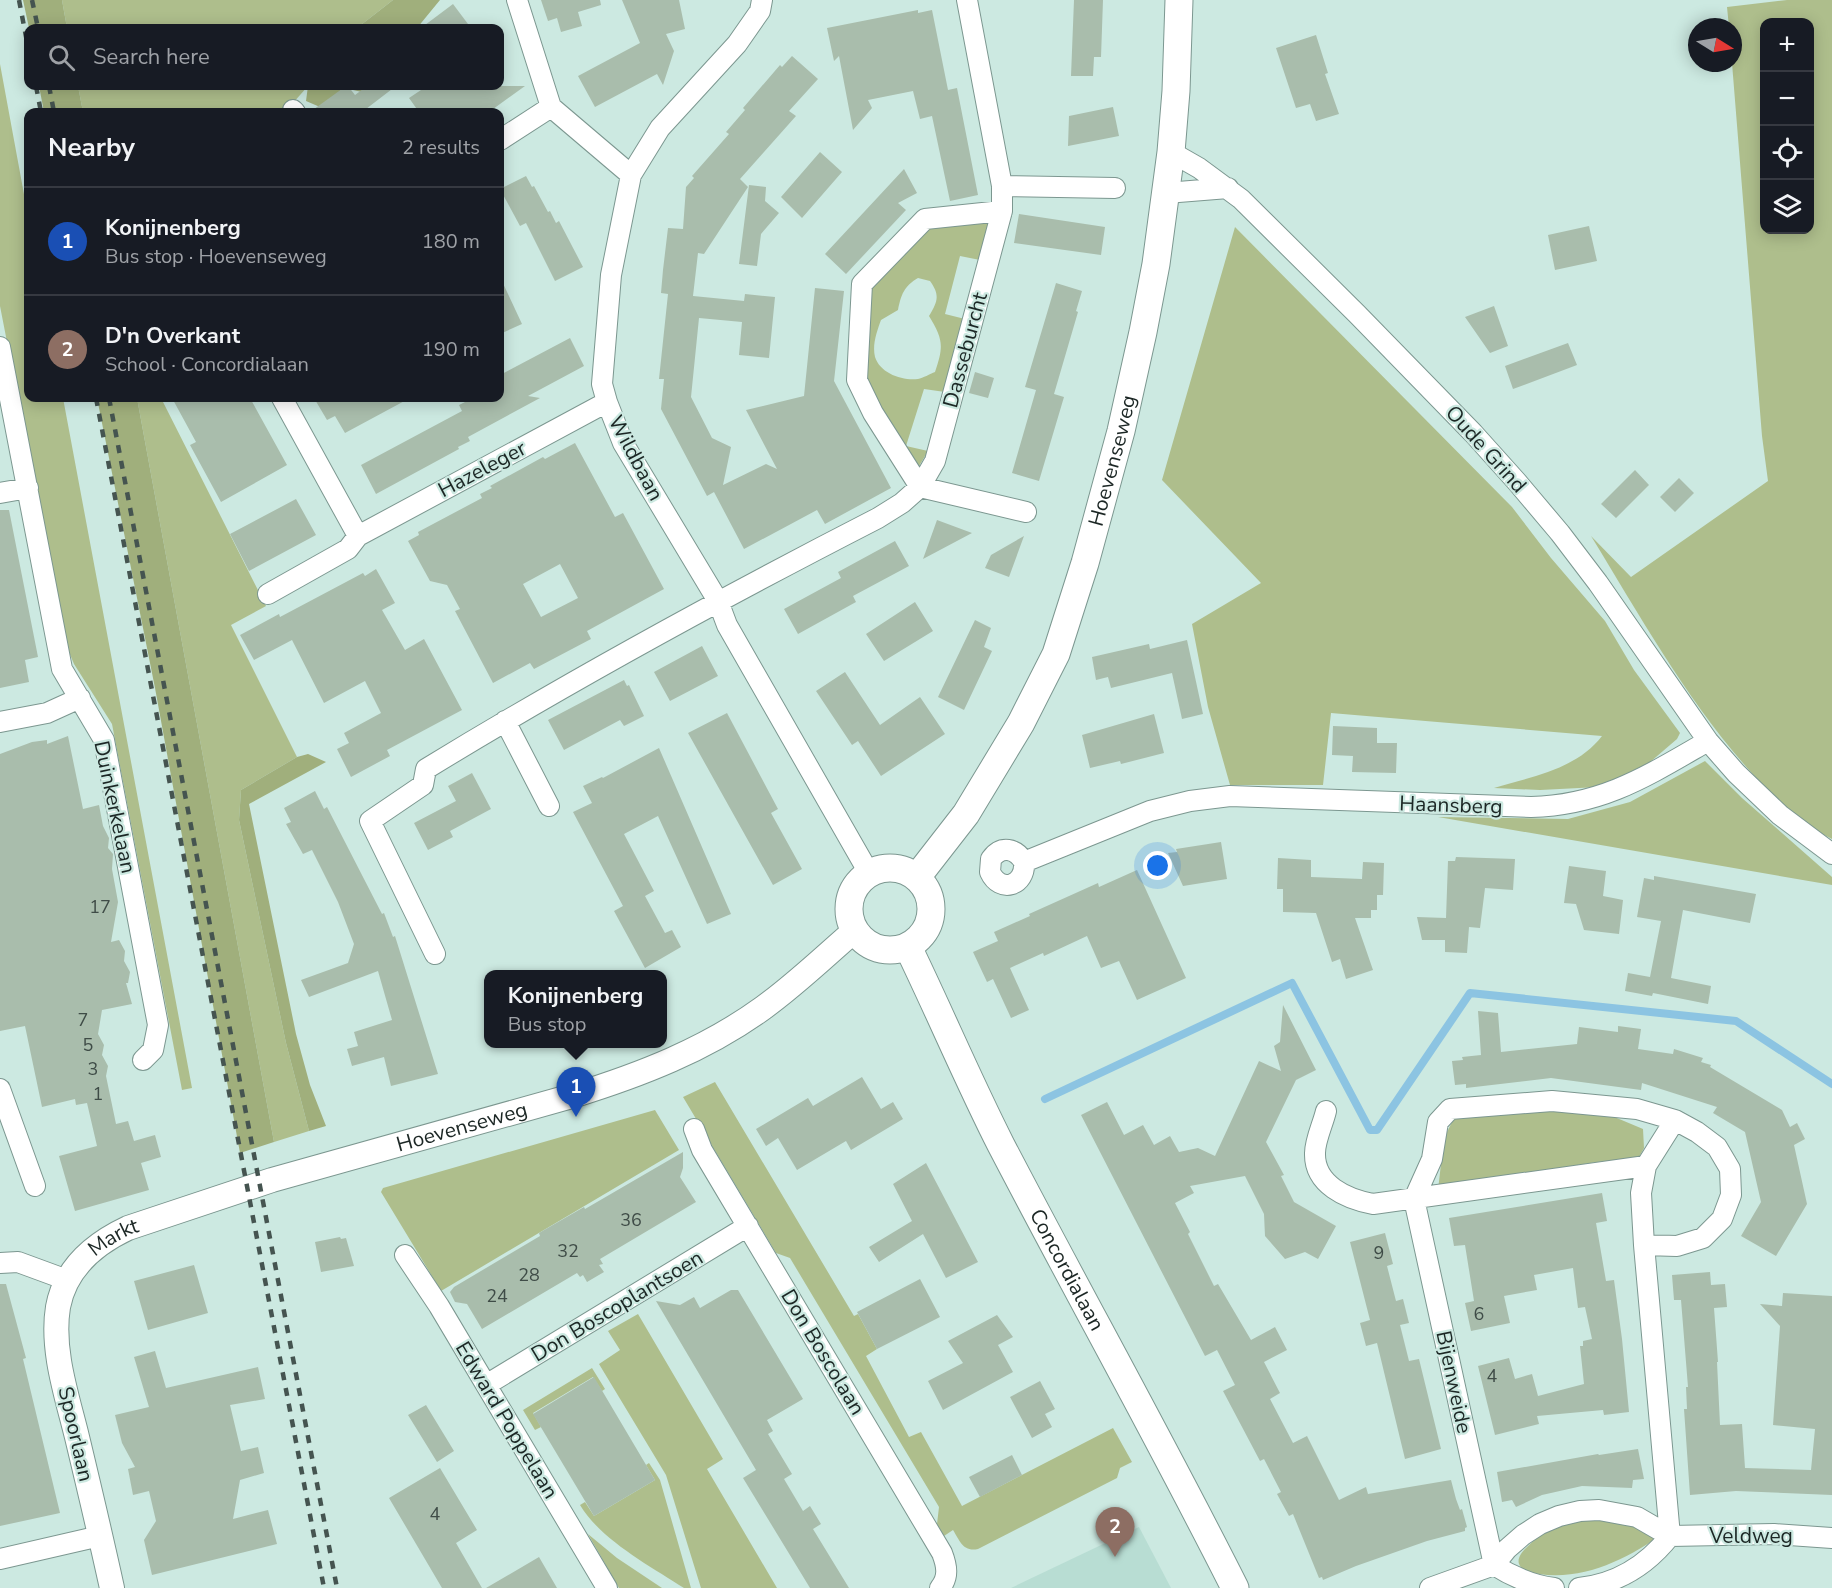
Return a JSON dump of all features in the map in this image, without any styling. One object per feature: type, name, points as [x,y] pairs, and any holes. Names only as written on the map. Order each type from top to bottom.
[{"type":"main road","name":"Hoevenseweg","points":[[916,877],[966,814],[1021,723],[1045,677],[1065,629],[1085,563],[1124,420],[1150,297],[1171,152],[1179,0]]},
{"type":"main road","points":[[885,868],[902,869],[916,877],[928,894],[932,914],[920,939],[908,947],[893,951],[879,950],[870,946],[854,931],[849,915],[850,898],[857,884],[869,873],[885,868]]},
{"type":"main road","name":"Concordialaan","points":[[908,947],[1000,1142],[1175,1469],[1235,1588]]},
{"type":"street","points":[[517,0],[551,107],[631,175]]},
{"type":"street","name":"Wildbaan","points":[[762,0],[760,11],[737,45],[660,128],[631,175],[612,274],[602,384],[623,443],[718,601],[727,625],[869,873]]},
{"type":"street","name":"Dasseburcht","points":[[435,954],[370,820],[423,785],[426,769],[505,721],[718,601],[878,518],[902,503],[920,487],[935,461],[1002,211],[1002,186],[967,0]]},
{"type":"street","points":[[504,138],[551,107]]},
{"type":"street","name":"Oude Grind","points":[[1171,152],[1199,168],[1241,199],[1473,433],[1560,533],[1598,583],[1708,741]]},
{"type":"street","points":[[1002,186],[1115,188]]},
{"type":"street","points":[[1166,193],[1228,188]]},
{"type":"street","points":[[1002,211],[925,219],[862,284],[857,380],[873,413],[920,487],[1026,512]]},
{"type":"street","name":"Duinkerkelaan","points":[[0,347],[62,669],[104,740],[158,1026],[153,1050],[143,1060]]},
{"type":"street","points":[[284,402],[358,536]]},
{"type":"street","name":"Hazeleger","points":[[268,594],[348,549],[358,536],[607,402]]},
{"type":"street","points":[[0,493],[28,488]]},
{"type":"street","points":[[0,723],[47,713],[80,698]]},
{"type":"street","points":[[505,721],[549,806]]},
{"type":"street","points":[[1708,741],[1736,773],[1780,815],[1832,854]]},
{"type":"street","name":"Haansberg","points":[[1024,862],[1150,811],[1190,801],[1230,796],[1531,807],[1574,804],[1613,792],[1708,741]]},
{"type":"street","name":"Hoevenseweg","points":[[239,1190],[572,1096],[675,1060],[718,1037],[764,1007],[854,931]]},
{"type":"street","points":[[0,1089],[35,1186]]},
{"type":"street","points":[[1414,1199],[1432,1159],[1438,1122],[1450,1109],[1552,1101],[1636,1109],[1675,1120],[1697,1132],[1717,1147],[1730,1169],[1731,1195],[1722,1219],[1702,1238],[1677,1246],[1644,1245]]},
{"type":"street","points":[[1326,1112],[1314,1152],[1318,1173],[1328,1185],[1354,1200],[1373,1204],[1646,1166]]},
{"type":"street","points":[[1579,1588],[1612,1581],[1629,1573],[1659,1550],[1671,1536],[1641,1193],[1646,1166],[1675,1120]]},
{"type":"street","name":"Don Boscolaan","points":[[694,1130],[702,1150],[942,1553],[946,1564],[943,1582]]},
{"type":"street","name":"Markt","points":[[68,1280],[86,1255],[110,1236],[239,1190]]},
{"type":"street","name":"Bijenweide","points":[[1414,1199],[1494,1565]]},
{"type":"street","name":"Don Boscoplantsoen","points":[[486,1385],[748,1226]]},
{"type":"street","name":"Edward Poppelaan","points":[[405,1255],[439,1305],[606,1588]]},
{"type":"street","points":[[0,1263],[18,1262],[68,1280]]},
{"type":"street","name":"Spoorlaan","points":[[68,1280],[58,1307],[59,1354],[112,1588]]},
{"type":"street","points":[[1430,1588],[1494,1565],[1507,1549],[1540,1524],[1580,1511],[1618,1512],[1637,1517],[1671,1536]]},
{"type":"street","name":"Veldweg","points":[[1671,1536],[1774,1534],[1832,1538]]},
{"type":"street","points":[[0,1559],[100,1536]]},
{"type":"street","points":[[1494,1565],[1531,1584],[1554,1588]]},
{"type":"shaded area","points":[[1139,1527],[1171,1588],[1011,1588]]},
{"type":"green space","points":[[23,0],[62,0],[66,24],[28,24]]},
{"type":"green space","points":[[62,0],[393,0],[362,24],[66,24]]},
{"type":"green space","points":[[393,0],[440,0],[420,24],[362,24]]},
{"type":"green space","points":[[1787,0],[1832,0],[1832,839],[1808,825],[1777,800],[1726,743],[1684,686],[1591,536],[1631,577],[1768,481],[1762,436],[1733,72],[1742,72],[1742,18],[1728,18],[1727,7]]},
{"type":"green space","points":[[0,64],[24,194],[24,402],[64,402],[192,1088],[182,1090],[112,724],[74,664],[66,645],[0,306]]},
{"type":"green space","points":[[40,90],[79,90],[82,108],[43,108]]},
{"type":"green space","points":[[79,90],[304,90],[289,108],[82,108]]},
{"type":"green space","points":[[307,90],[341,90],[320,107],[306,101]]},
{"type":"green space","points":[[991,215],[980,260],[960,256],[945,314],[965,319],[945,392],[924,389],[906,446],[928,451],[913,476],[860,380],[871,283],[932,222]],"holes":[[[918,278],[930,281],[937,298],[929,316],[941,343],[935,372],[918,379],[905,379],[892,375],[878,363],[875,357],[875,343],[881,320],[898,310],[902,295],[909,284]]]},
{"type":"green space","points":[[1235,227],[1512,507],[1551,558],[1605,621],[1634,670],[1680,733],[1677,739],[1649,763],[1599,787],[1540,790],[1494,788],[1567,764],[1592,747],[1602,736],[1331,713],[1323,785],[1230,785],[1208,707],[1192,624],[1261,583],[1162,480]]},
{"type":"green space","points":[[98,402],[138,402],[274,1142],[240,1153],[155,688]]},
{"type":"green space","points":[[138,402],[163,402],[266,606],[231,625],[297,757],[241,790],[239,820],[286,1043],[309,1131],[274,1142]]},
{"type":"green space","points":[[308,754],[326,762],[249,804],[296,1034],[310,1085],[326,1126],[309,1131],[286,1043],[239,820],[241,790],[297,757]]},
{"type":"green space","points":[[1705,761],[1742,798],[1832,877],[1832,885],[1438,817],[1568,819],[1630,802]]},
{"type":"green space","points":[[715,1082],[854,1316],[858,1314],[877,1349],[866,1356],[909,1437],[921,1432],[962,1506],[1113,1428],[1132,1462],[1120,1468],[1117,1478],[978,1549],[965,1547],[953,1530],[944,1536],[937,1524],[939,1507],[790,1258],[776,1253],[683,1097]]},
{"type":"green space","points":[[1593,1108],[1643,1129],[1644,1148],[1638,1159],[1597,1162],[1526,1173],[1438,1190],[1444,1138],[1457,1112]]},
{"type":"green space","points":[[655,1110],[679,1150],[441,1291],[381,1192],[383,1188]]},
{"type":"green space","points":[[638,1314],[723,1459],[707,1469],[777,1588],[701,1588],[666,1475],[599,1364],[620,1350],[608,1331]]},
{"type":"green space","points":[[592,1368],[605,1389],[602,1391],[593,1377],[533,1413],[541,1427],[535,1430],[523,1410]]},
{"type":"green space","points":[[649,1463],[660,1480],[691,1588],[684,1588],[613,1541],[589,1518],[580,1505],[585,1502],[594,1516],[655,1480],[646,1465]]},
{"type":"green space","points":[[1602,1518],[1664,1533],[1621,1559],[1589,1571],[1556,1575],[1530,1573],[1520,1567],[1519,1560],[1522,1553],[1542,1535],[1571,1523]]},
{"type":"green space","points":[[588,1534],[617,1558],[662,1588],[619,1588]]},
{"type":"building","points":[[541,0],[600,0],[601,5],[578,12],[582,26],[561,32],[557,18],[548,21]]},
{"type":"building","points":[[622,0],[679,0],[685,29],[666,34],[674,51],[663,85],[657,74],[595,107],[578,76],[640,43]]},
{"type":"building","points":[[1074,0],[1103,0],[1101,57],[1094,57],[1093,76],[1071,76]]},
{"type":"building","points":[[453,4],[468,24],[426,24]]},
{"type":"building","points":[[918,10],[918,13],[932,10],[948,90],[957,88],[978,195],[950,201],[932,116],[920,119],[913,91],[868,100],[872,108],[853,130],[839,56],[834,61],[827,28]]},
{"type":"building","points":[[1316,35],[1328,73],[1325,74],[1339,114],[1316,121],[1310,104],[1296,108],[1276,48]]},
{"type":"building","points":[[792,56],[818,79],[789,111],[796,116],[740,179],[748,187],[704,254],[698,253],[693,296],[744,301],[745,294],[775,297],[769,358],[739,355],[742,322],[699,318],[691,397],[712,438],[731,447],[723,485],[766,464],[777,469],[746,410],[804,396],[815,288],[844,291],[834,381],[891,488],[825,524],[817,510],[744,549],[714,492],[707,496],[661,409],[664,379],[659,379],[668,294],[661,293],[663,270],[668,228],[683,229],[686,187],[694,178],[692,176],[729,134],[726,132],[745,110],[743,108],[780,65],[782,67]]},
{"type":"building","points":[[504,86],[525,86],[495,108],[416,108],[409,98],[421,90],[504,90]]},
{"type":"building","points":[[340,90],[351,90],[355,95],[362,90],[391,90],[367,108],[316,108]]},
{"type":"building","points":[[1113,107],[1119,136],[1068,146],[1069,116]]},
{"type":"building","points":[[820,152],[842,172],[802,218],[781,197]]},
{"type":"building","points":[[904,169],[917,193],[898,203],[906,210],[846,274],[825,254]]},
{"type":"building","points":[[526,176],[556,223],[559,221],[583,267],[555,281],[526,223],[520,226],[504,196],[504,187]]},
{"type":"building","points":[[749,185],[766,187],[765,201],[779,213],[761,234],[757,266],[739,264]]},
{"type":"building","points":[[1019,214],[1105,227],[1101,255],[1014,243]]},
{"type":"building","points":[[1589,226],[1597,261],[1555,270],[1548,235]]},
{"type":"building","points":[[1056,283],[1082,291],[1054,394],[1064,397],[1039,481],[1012,473],[1036,390],[1025,387]]},
{"type":"building","points":[[504,286],[522,324],[504,332]]},
{"type":"building","points":[[1494,306],[1508,346],[1490,353],[1465,317]]},
{"type":"building","points":[[570,338],[584,366],[528,396],[540,398],[468,437],[470,441],[458,447],[459,449],[376,494],[361,465],[462,411],[459,405],[465,402],[504,402],[504,373]]},
{"type":"building","points":[[1568,343],[1577,365],[1513,389],[1505,366]]},
{"type":"building","points":[[975,372],[994,378],[988,398],[969,393]]},
{"type":"building","points":[[174,402],[252,402],[287,465],[221,502],[190,445],[196,442]]},
{"type":"building","points":[[316,402],[403,402],[345,433],[335,416],[327,420]]},
{"type":"building","points":[[575,443],[615,517],[623,513],[664,589],[587,631],[591,639],[534,669],[530,663],[493,683],[455,611],[460,609],[447,585],[430,581],[408,541],[419,535],[418,532],[482,498],[480,494],[492,488],[490,486],[543,457],[545,459]],"holes":[[[560,564],[578,598],[541,617],[523,584]]]},
{"type":"building","points":[[1635,470],[1649,485],[1616,518],[1601,504]]},
{"type":"building","points":[[1679,478],[1694,493],[1675,512],[1660,497]]},
{"type":"building","points":[[296,499],[316,535],[249,571],[230,534]]},
{"type":"building","points":[[0,510],[9,510],[38,657],[25,660],[29,682],[0,688]]},
{"type":"building","points":[[937,520],[972,533],[923,559]]},
{"type":"building","points":[[1024,536],[1009,577],[985,568],[991,555]]},
{"type":"building","points":[[895,541],[909,566],[853,596],[856,602],[798,634],[784,609],[841,578],[838,572]]},
{"type":"building","points":[[376,569],[395,603],[382,610],[405,650],[424,639],[462,710],[387,750],[390,756],[351,777],[337,749],[349,743],[344,733],[381,713],[365,681],[324,703],[292,640],[254,660],[240,635],[279,614],[280,617],[363,573],[365,576]]},
{"type":"building","points":[[915,602],[933,631],[884,661],[866,634]]},
{"type":"building","points":[[975,620],[991,628],[984,647],[992,651],[964,710],[938,697]]},
{"type":"building","points":[[1187,640],[1203,714],[1182,719],[1172,673],[1111,688],[1108,677],[1096,680],[1092,657],[1149,644],[1150,649]]},
{"type":"building","points":[[702,646],[718,676],[670,701],[654,672]]},
{"type":"building","points":[[845,672],[880,725],[920,697],[945,734],[881,776],[858,741],[852,745],[816,691]]},
{"type":"building","points":[[624,680],[627,686],[629,685],[644,716],[624,726],[620,720],[564,750],[548,720]]},
{"type":"building","points":[[727,713],[778,809],[771,813],[802,869],[773,885],[688,733]]},
{"type":"building","points":[[1154,714],[1164,753],[1121,764],[1120,761],[1090,768],[1082,735]]},
{"type":"building","points":[[1333,726],[1377,728],[1377,743],[1397,743],[1396,773],[1352,772],[1353,756],[1332,755]]},
{"type":"building","points":[[68,736],[83,809],[99,805],[103,826],[109,838],[108,848],[113,854],[112,869],[118,902],[111,942],[119,940],[125,951],[124,961],[130,972],[128,983],[126,983],[132,1004],[102,1010],[98,1034],[104,1045],[102,1055],[108,1066],[106,1076],[116,1124],[128,1121],[134,1141],[155,1135],[161,1157],[141,1163],[149,1190],[75,1211],[59,1156],[97,1146],[87,1103],[76,1105],[75,1099],[42,1107],[25,1026],[0,1031],[0,754],[32,742],[47,740],[47,744]]},
{"type":"building","points":[[659,748],[731,914],[707,924],[658,816],[624,834],[654,891],[645,896],[665,933],[672,930],[681,947],[645,968],[614,911],[623,906],[573,812],[592,803],[583,786]]},
{"type":"building","points":[[472,773],[491,809],[450,831],[453,837],[428,850],[414,823],[456,801],[448,786]]},
{"type":"building","points":[[315,791],[324,809],[327,807],[382,914],[384,913],[393,937],[395,936],[438,1074],[391,1086],[384,1057],[352,1066],[347,1049],[358,1046],[354,1032],[392,1020],[378,971],[309,997],[301,980],[348,963],[354,944],[338,902],[312,850],[303,854],[286,824],[291,822],[284,808]]},
{"type":"building","points":[[1221,842],[1227,879],[1183,886],[1168,853],[1177,852],[1176,849]]},
{"type":"building","points":[[1456,857],[1515,859],[1513,890],[1485,888],[1480,928],[1469,927],[1467,953],[1445,952],[1445,940],[1422,940],[1417,917],[1446,918],[1448,861],[1455,861]]},
{"type":"building","points":[[1278,858],[1311,860],[1311,877],[1362,879],[1363,862],[1384,863],[1383,895],[1377,895],[1377,910],[1371,910],[1371,918],[1355,918],[1373,970],[1346,979],[1340,959],[1332,962],[1316,913],[1283,912],[1283,889],[1277,889]]},
{"type":"building","points":[[1569,866],[1606,871],[1603,896],[1623,900],[1619,934],[1584,930],[1576,904],[1564,903]]},
{"type":"building","points":[[1137,870],[1186,978],[1137,1000],[1119,961],[1101,968],[1087,936],[1044,956],[1043,953],[1010,968],[1029,1010],[1011,1018],[993,979],[987,982],[973,952],[998,941],[994,932],[1030,916],[1029,914],[1098,883],[1099,887]]},
{"type":"building","points":[[1654,876],[1756,894],[1750,923],[1683,910],[1671,978],[1711,986],[1708,1004],[1653,993],[1652,996],[1625,991],[1628,973],[1650,977],[1661,921],[1637,917],[1644,878],[1654,880]]},
{"type":"building","points":[[1283,1005],[1316,1070],[1296,1080],[1266,1142],[1284,1175],[1281,1176],[1294,1202],[1336,1226],[1318,1259],[1305,1252],[1285,1259],[1265,1236],[1264,1214],[1245,1176],[1190,1186],[1194,1193],[1175,1203],[1214,1286],[1218,1284],[1251,1340],[1275,1327],[1287,1350],[1264,1362],[1280,1393],[1270,1399],[1293,1443],[1307,1436],[1339,1500],[1366,1487],[1368,1494],[1451,1480],[1467,1527],[1465,1531],[1427,1541],[1323,1580],[1322,1577],[1319,1578],[1293,1514],[1289,1516],[1277,1494],[1281,1492],[1264,1459],[1260,1461],[1223,1391],[1235,1385],[1217,1350],[1205,1356],[1081,1115],[1107,1102],[1124,1135],[1143,1125],[1154,1145],[1170,1136],[1179,1152],[1198,1148],[1215,1156],[1259,1061],[1281,1071],[1274,1046],[1280,1042]]},
{"type":"building","points":[[1478,1011],[1498,1013],[1501,1052],[1577,1044],[1579,1027],[1618,1032],[1618,1026],[1641,1029],[1638,1049],[1673,1054],[1674,1049],[1703,1058],[1701,1062],[1711,1065],[1710,1067],[1782,1110],[1790,1127],[1797,1123],[1805,1139],[1794,1145],[1807,1204],[1776,1256],[1741,1236],[1761,1202],[1745,1132],[1713,1113],[1717,1107],[1642,1083],[1641,1090],[1551,1078],[1466,1088],[1466,1084],[1455,1085],[1452,1061],[1463,1060],[1462,1057],[1481,1055]]},
{"type":"building","points":[[862,1077],[881,1109],[893,1102],[903,1119],[851,1150],[846,1141],[797,1170],[778,1138],[766,1146],[756,1129],[808,1098],[813,1106]]},
{"type":"building","points":[[683,1152],[683,1168],[680,1177],[696,1202],[600,1259],[603,1264],[599,1265],[604,1272],[587,1282],[583,1275],[580,1277],[577,1273],[482,1329],[467,1304],[455,1302],[450,1292],[454,1287],[540,1236],[539,1233]]},
{"type":"building","points":[[926,1163],[978,1262],[946,1278],[923,1234],[879,1262],[869,1247],[912,1221],[893,1184]]},
{"type":"building","points":[[1602,1193],[1607,1221],[1596,1223],[1606,1281],[1614,1280],[1629,1412],[1604,1415],[1603,1410],[1537,1416],[1539,1424],[1495,1435],[1478,1366],[1509,1358],[1515,1379],[1532,1374],[1538,1396],[1584,1384],[1580,1346],[1583,1346],[1583,1341],[1592,1339],[1585,1307],[1578,1308],[1573,1268],[1534,1275],[1537,1290],[1504,1296],[1510,1323],[1471,1331],[1465,1303],[1474,1301],[1465,1245],[1454,1246],[1449,1218]]},
{"type":"building","points":[[1385,1233],[1393,1264],[1387,1266],[1396,1301],[1403,1299],[1409,1323],[1400,1325],[1409,1361],[1419,1359],[1441,1449],[1405,1459],[1377,1343],[1366,1346],[1360,1323],[1370,1320],[1350,1242]]},
{"type":"building","points":[[340,1237],[341,1239],[346,1238],[354,1266],[321,1272],[315,1242]]},
{"type":"building","points":[[194,1265],[208,1313],[148,1330],[134,1281]]},
{"type":"building","points":[[1710,1272],[1711,1285],[1725,1284],[1727,1307],[1714,1308],[1720,1425],[1742,1424],[1745,1468],[1811,1470],[1815,1429],[1773,1425],[1780,1326],[1760,1304],[1782,1306],[1783,1293],[1832,1296],[1832,1495],[1736,1491],[1690,1495],[1684,1409],[1687,1409],[1686,1387],[1688,1387],[1681,1300],[1674,1300],[1672,1275]]},
{"type":"building","points":[[920,1279],[940,1317],[877,1349],[857,1312]]},
{"type":"building","points":[[0,1284],[6,1284],[26,1358],[23,1359],[60,1513],[0,1526]]},
{"type":"building","points":[[731,1290],[738,1290],[803,1399],[767,1420],[773,1431],[768,1434],[792,1474],[784,1479],[803,1511],[810,1506],[821,1524],[813,1529],[849,1588],[810,1588],[743,1478],[756,1470],[656,1301],[680,1305],[694,1297],[700,1308]]},
{"type":"building","points":[[997,1315],[1013,1337],[998,1345],[1013,1372],[943,1410],[928,1381],[963,1363],[948,1341]]},
{"type":"building","points":[[155,1351],[166,1388],[258,1367],[265,1399],[230,1405],[241,1451],[258,1447],[264,1473],[240,1480],[233,1519],[268,1510],[277,1544],[152,1575],[144,1540],[156,1521],[149,1491],[133,1495],[128,1469],[135,1467],[122,1443],[115,1415],[149,1407],[134,1357]]},
{"type":"building","points":[[594,1377],[655,1480],[594,1516],[533,1414]]},
{"type":"building","points":[[1040,1381],[1055,1409],[1045,1414],[1052,1427],[1032,1438],[1010,1397]]},
{"type":"building","points":[[426,1405],[454,1451],[437,1462],[408,1415]]},
{"type":"building","points":[[1638,1449],[1644,1479],[1633,1480],[1632,1488],[1582,1486],[1542,1495],[1516,1507],[1512,1500],[1502,1502],[1497,1472]]},
{"type":"building","points":[[1012,1455],[1022,1475],[980,1497],[969,1477]]},
{"type":"building","points":[[440,1468],[477,1530],[456,1543],[482,1588],[442,1588],[389,1498]]},
{"type":"building","points":[[539,1557],[557,1588],[486,1588]]},
{"type":"waterway","points":[[1045,1099],[1292,983],[1370,1130],[1377,1130],[1470,993],[1736,1021],[1832,1084]]},
{"type":"railway","points":[[19,0],[24,26]]},
{"type":"railway","points":[[32,0],[37,24]]},
{"type":"railway","points":[[37,90],[40,108]]},
{"type":"railway","points":[[50,90],[53,108]]},
{"type":"railway","points":[[97,402],[324,1588]]},
{"type":"railway","points":[[110,402],[337,1588]]},
{"type":"place","name":"Konijnenberg","points":[[576,1117]]},
{"type":"place","name":"D'n Overkant","points":[[1115,1557]]}]
